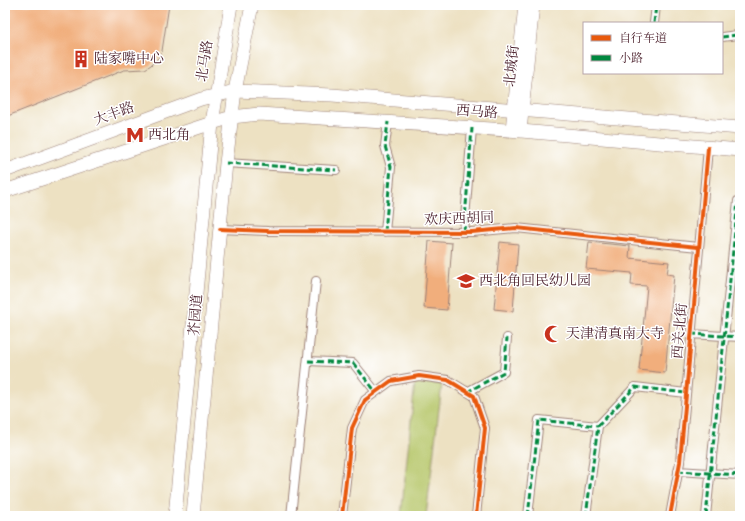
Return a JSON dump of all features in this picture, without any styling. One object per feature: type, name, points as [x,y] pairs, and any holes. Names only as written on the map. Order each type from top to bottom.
[{"type":"main road","name":"北马路","points":[[212,123],[231,5]]},
{"type":"main road","points":[[232,117],[235,91],[252,5]]},
{"type":"main road","name":"大丰路","points":[[5,171],[216,95],[235,91]]},
{"type":"main road","name":"西马路","points":[[235,91],[332,95],[740,128]]},
{"type":"main road","name":"西马路","points":[[212,123],[232,117],[271,114],[516,131],[740,150]]},
{"type":"main road","name":"芥园道","points":[[193,516],[226,163],[232,117]]},
{"type":"main road","points":[[5,191],[212,123]]},
{"type":"main road","name":"芥园道","points":[[175,516],[212,123]]},
{"type":"street","name":"北城街","points":[[516,131],[524,5]]},
{"type":"street","name":"北城街","points":[[518,110],[534,5]]},
{"type":"street","points":[[654,22],[656,5]]},
{"type":"street","points":[[723,37],[740,36]]},
{"type":"street","points":[[384,232],[391,168],[385,146],[388,122]]},
{"type":"street","points":[[464,232],[472,128]]},
{"type":"street","name":"西关北街","points":[[670,516],[678,471],[708,148]]},
{"type":"street","points":[[226,163],[336,170]]},
{"type":"street","points":[[706,516],[738,201],[740,201]]},
{"type":"street","name":"欢庆西胡同","points":[[220,229],[268,231],[464,232],[516,228],[698,247]]},
{"type":"street","points":[[291,516],[316,281]]},
{"type":"street","points":[[691,334],[740,337]]},
{"type":"street","points":[[467,392],[504,372],[507,338]]},
{"type":"street","points":[[308,361],[353,363],[376,392]]},
{"type":"street","points":[[342,516],[352,428],[365,400],[391,381],[419,376],[448,380],[474,396],[485,428],[476,516]]},
{"type":"street","points":[[586,516],[598,426],[635,387],[686,393]]},
{"type":"street","points":[[528,516],[539,420],[598,426]]},
{"type":"street","points":[[678,471],[740,475]]},
{"type":"green space","points":[[415,382],[442,384],[426,516],[401,516]]},
{"type":"building","name":"陆家嘴中心","points":[[5,5],[169,5],[162,51],[159,57],[151,65],[145,69],[124,70],[5,117]]},
{"type":"building","points":[[429,241],[452,243],[447,310],[424,308]]},
{"type":"building","points":[[500,242],[518,244],[513,311],[494,309]]},
{"type":"building","points":[[589,242],[630,246],[629,258],[669,262],[667,274],[674,275],[665,373],[639,370],[647,286],[631,285],[632,273],[586,269]]},
{"type":"marked path","points":[[654,22],[656,5]]},
{"type":"marked path","points":[[723,37],[740,36]]},
{"type":"marked path","points":[[385,232],[391,167],[385,146],[388,122]]},
{"type":"marked path","points":[[464,232],[472,128]]},
{"type":"marked path","points":[[226,163],[336,170]]},
{"type":"marked path","points":[[706,516],[738,201],[740,201]]},
{"type":"marked path","points":[[691,334],[740,337]]},
{"type":"marked path","points":[[467,392],[504,372],[507,338]]},
{"type":"marked path","points":[[308,361],[353,363],[376,392]]},
{"type":"marked path","points":[[586,516],[598,426],[635,387],[686,393]]},
{"type":"marked path","points":[[528,516],[539,420],[598,426]]},
{"type":"marked path","points":[[678,471],[740,475]]},
{"type":"cycle path","points":[[670,516],[680,462],[708,148]]},
{"type":"cycle path","points":[[220,229],[268,231],[472,232],[516,228],[698,247]]},
{"type":"cycle path","points":[[342,516],[352,428],[365,400],[391,381],[419,376],[448,380],[474,396],[485,428],[476,516]]},
{"type":"place","name":"陆家嘴中心","points":[[81,59]]},
{"type":"place","name":"西北角","points":[[135,135]]},
{"type":"place","name":"西北角回民幼儿园","points":[[466,281]]},
{"type":"place","name":"天津清真南大寺","points":[[553,334]]}]
